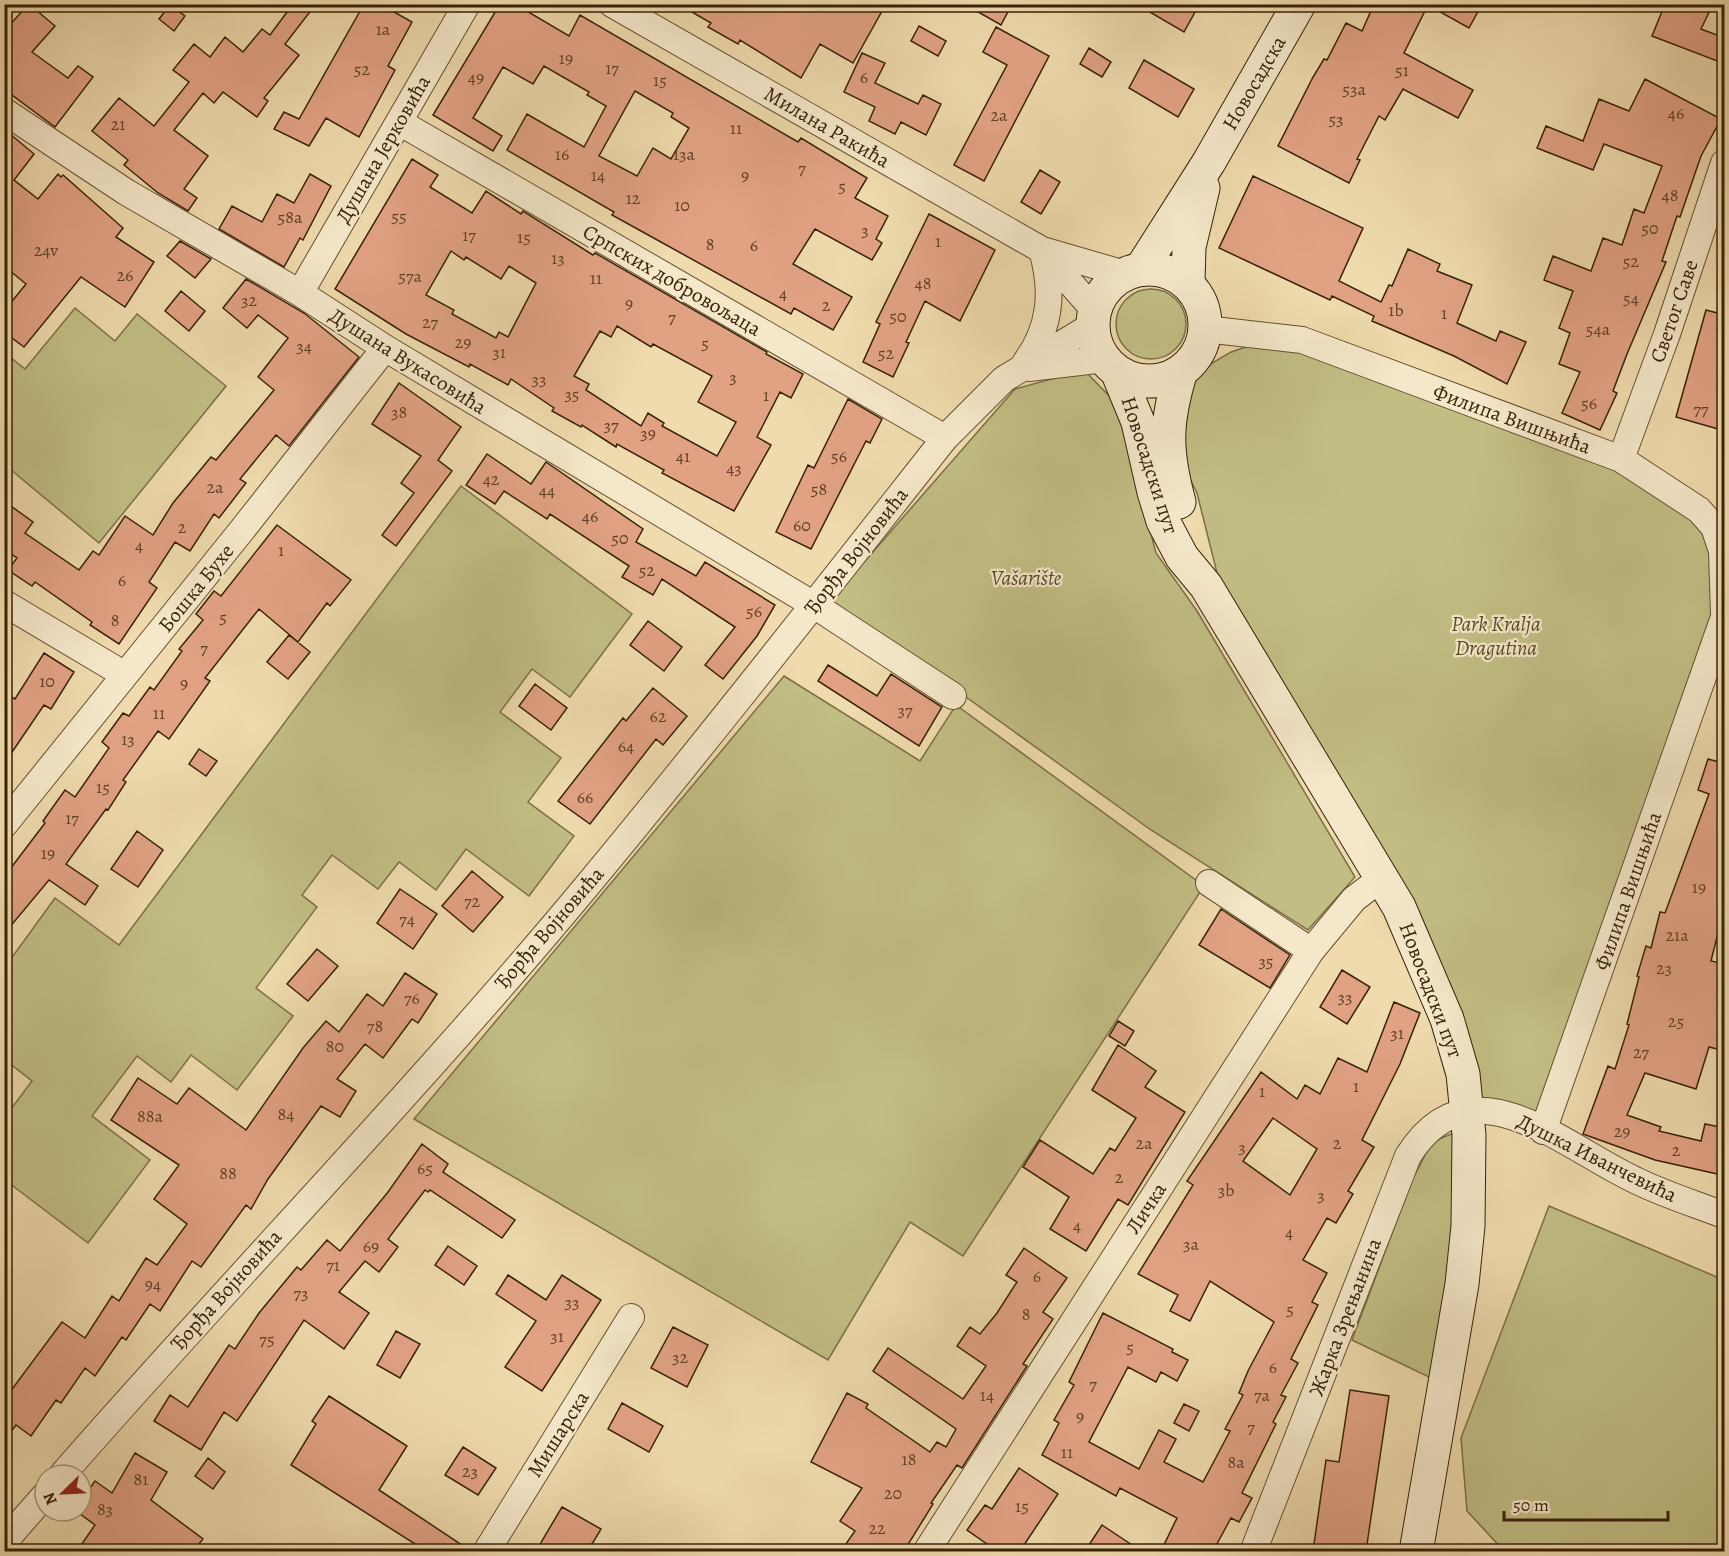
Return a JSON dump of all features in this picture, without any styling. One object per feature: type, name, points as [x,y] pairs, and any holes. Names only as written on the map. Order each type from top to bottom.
[{"type":"main road","name":"Новосадска","points":[[1133,271],[1209,162],[1299,4]]},
{"type":"main road","name":"Новосадска","points":[[1188,283],[1189,247],[1209,162]]},
{"type":"main road","points":[[1094,318],[1101,296],[1112,283],[1133,271],[1158,269],[1174,274],[1188,283],[1198,297],[1204,312],[1205,329]]},
{"type":"main road","name":"Новосадски пут","points":[[1094,318],[1094,337],[1111,365],[1138,422],[1163,521],[1182,557],[1206,586],[1383,877],[1447,1019],[1461,1065],[1468,1110],[1468,1226],[1462,1284],[1416,1551]]},
{"type":"main road","name":"Новосадски пут","points":[[1111,365],[1132,378],[1149,381],[1166,379],[1181,371],[1193,360],[1202,345],[1205,329]]},
{"type":"main road","name":"Новосадски пут","points":[[1181,371],[1167,424],[1170,466],[1206,586]]},
{"type":"street","name":"Душана Јерковића","points":[[300,293],[467,4]]},
{"type":"street","name":"Милана Ракића","points":[[612,4],[1041,250],[1133,271]]},
{"type":"street","name":"Душана Вукасовића","points":[[4,111],[126,192],[300,293],[385,348],[813,606]]},
{"type":"street","name":"Српских добровољаца","points":[[399,122],[945,438]]},
{"type":"street","name":"Светог Саве","points":[[1621,459],[1667,334],[1725,163]]},
{"type":"street","name":"Милана Ракића","points":[[1041,250],[1094,318]]},
{"type":"street","points":[[1020,369],[1035,349],[1046,325],[1050,304],[1049,274],[1041,250]]},
{"type":"street","name":"Ђорђа Војновића","points":[[72,1463],[185,1334],[386,1115],[585,889],[945,438],[1004,379],[1094,318]]},
{"type":"street","name":"Филипа Вишњића","points":[[1205,329],[1302,340],[1621,459],[1699,510],[1714,527],[1722,551],[1725,616],[1543,1131]]},
{"type":"street","name":"Бошка Бухе","points":[[4,825],[385,348]]},
{"type":"street","points":[[1020,369],[1111,365]]},
{"type":"street","points":[[4,603],[125,675]]},
{"type":"street","points":[[813,606],[953,696]]},
{"type":"street","name":"Личка","points":[[926,1551],[1311,951],[1354,899],[1383,877]]},
{"type":"street","points":[[1209,883],[1311,951]]},
{"type":"street","name":"Душка Иванчевића","points":[[1468,1110],[1502,1112],[1635,1180],[1725,1215]]},
{"type":"street","name":"Жарка Зрењанина","points":[[1253,1551],[1408,1156],[1416,1143],[1434,1125],[1468,1110]]},
{"type":"street","name":"Мишарска","points":[[486,1551],[631,1317]]},
{"type":"street","points":[[4,1542],[33,1509]]},
{"type":"green space","points":[[1151,289],[1164,292],[1176,299],[1183,311],[1186,324],[1183,337],[1176,349],[1164,356],[1151,359],[1138,356],[1126,349],[1119,337],[1116,324],[1119,311],[1126,299],[1138,292]]},
{"type":"green space","points":[[75,308],[115,341],[137,314],[226,386],[99,543],[5,465],[5,353],[25,369]]},
{"type":"green space","name":"Park Kralja Dragutina","points":[[1302,340],[1621,459],[1714,527],[1724,617],[1543,1131],[1468,1110],[1447,990],[1218,577],[1197,493],[1180,459],[1183,423],[1194,379],[1212,363],[1231,352],[1258,343]]},
{"type":"green space","name":"Vašarište","points":[[1084,370],[1116,403],[1156,553],[1197,611],[1355,877],[1308,930],[1151,830],[831,600],[1015,389]]},
{"type":"green space","points":[[461,486],[632,614],[570,697],[532,669],[500,712],[561,758],[528,802],[574,836],[529,896],[466,849],[436,890],[399,862],[378,889],[332,855],[302,895],[317,907],[256,988],[293,1016],[237,1090],[191,1055],[171,1082],[137,1056],[92,1116],[150,1160],[88,1243],[5,1180],[5,1117],[32,1081],[5,1060],[5,967],[55,898],[119,945]]},
{"type":"green space","points":[[784,676],[920,761],[956,705],[1204,886],[963,1256],[910,1222],[828,1360],[414,1119]]},
{"type":"green space","points":[[1456,1132],[1453,1234],[1433,1379],[1352,1340],[1412,1180],[1432,1142]]},
{"type":"green space","points":[[1549,1206],[1724,1280],[1724,1551],[1504,1551],[1467,1511],[1461,1438]]},
{"type":"building","points":[[29,4],[55,26],[32,52],[68,78],[78,66],[93,77],[55,127],[4,89],[4,31]]},
{"type":"building","points":[[293,4],[316,4],[285,44],[299,55],[264,98],[268,101],[257,117],[223,92],[214,103],[203,93],[174,130],[208,156],[184,189],[197,198],[188,211],[158,193],[124,165],[128,160],[92,131],[119,98],[154,126],[189,82],[173,70],[194,44],[210,57],[225,37],[243,52],[262,29],[270,35]]},
{"type":"building","points":[[364,4],[380,4],[412,22],[388,66],[395,70],[359,137],[326,118],[309,146],[274,129],[284,112],[299,119]]},
{"type":"building","points":[[500,4],[515,4],[569,36],[580,15],[798,142],[801,138],[867,178],[855,198],[888,216],[876,239],[882,243],[872,260],[815,229],[793,264],[852,297],[833,330],[794,308],[791,314],[612,215],[614,212],[507,150],[527,114],[584,147],[606,106],[587,95],[589,92],[544,66],[533,84],[503,67],[473,118],[502,136],[493,151],[433,115]],"holes":[[[635,91],[673,113],[671,117],[689,128],[671,159],[653,148],[637,176],[599,156]]]},
{"type":"building","points":[[678,4],[837,4],[848,11],[852,4],[886,4],[853,63],[820,44],[801,78],[740,40],[738,44],[708,27],[711,23]]},
{"type":"building","points":[[964,4],[1012,4],[1001,25]]},
{"type":"building","points":[[1136,4],[1182,4],[1195,12],[1184,32]]},
{"type":"building","points":[[1374,4],[1482,4],[1469,28],[1428,5],[1404,53],[1473,90],[1458,118],[1403,89],[1385,120],[1379,116],[1357,159],[1360,160],[1349,183],[1278,146],[1313,77],[1324,59],[1327,60],[1346,23],[1362,31]]},
{"type":"building","points":[[1665,4],[1713,4],[1701,29],[1725,38],[1725,64],[1652,36]]},
{"type":"building","points":[[170,5],[185,16],[174,31],[159,19]]},
{"type":"building","points":[[919,26],[946,41],[938,56],[911,41]]},
{"type":"building","points":[[996,27],[1049,56],[984,181],[954,165],[1007,65],[983,52]]},
{"type":"building","points":[[1089,48],[1111,62],[1102,77],[1080,64]]},
{"type":"building","points":[[862,53],[885,63],[875,83],[918,104],[923,95],[941,104],[926,135],[901,122],[895,134],[869,121],[875,107],[844,92]]},
{"type":"building","points":[[1144,60],[1194,89],[1178,117],[1129,88]]},
{"type":"building","points":[[1645,79],[1721,119],[1701,156],[1680,217],[1677,216],[1662,261],[1666,262],[1627,354],[1613,391],[1617,393],[1600,430],[1562,413],[1580,372],[1559,364],[1570,333],[1559,328],[1573,291],[1544,280],[1553,256],[1591,271],[1603,238],[1622,245],[1634,209],[1644,213],[1662,166],[1604,144],[1593,170],[1537,148],[1546,126],[1583,141],[1599,99],[1629,111]]},
{"type":"building","points":[[4,129],[34,154],[14,180],[38,199],[58,174],[61,177],[63,175],[123,228],[116,237],[154,262],[125,307],[81,277],[24,347],[4,332],[4,311],[26,284],[4,266]]},
{"type":"building","points":[[412,159],[438,175],[430,187],[472,213],[486,191],[521,214],[523,211],[593,255],[595,253],[803,374],[791,398],[780,392],[757,437],[771,445],[734,511],[662,473],[664,470],[617,444],[616,447],[582,425],[581,427],[552,411],[554,408],[511,379],[508,385],[470,364],[469,367],[406,334],[335,289]],"holes":[[[451,251],[464,260],[466,257],[501,279],[509,266],[536,283],[508,337],[499,332],[496,338],[452,314],[454,310],[426,295]],[[617,326],[651,347],[653,344],[712,376],[698,402],[736,422],[717,456],[662,426],[664,423],[648,413],[641,426],[586,390],[589,384],[574,376],[600,331],[611,337]]]},
{"type":"building","points":[[1040,170],[1060,182],[1041,214],[1021,202]]},
{"type":"building","points":[[310,174],[331,186],[303,240],[300,238],[284,267],[219,229],[232,206],[262,222],[277,194],[294,203]]},
{"type":"building","points":[[1253,176],[1363,228],[1339,281],[1381,302],[1389,285],[1392,286],[1408,249],[1440,264],[1437,271],[1472,285],[1457,323],[1496,341],[1500,331],[1526,342],[1507,384],[1454,356],[1372,321],[1374,316],[1332,296],[1330,300],[1219,248]]},
{"type":"building","points":[[929,214],[995,250],[960,321],[925,301],[893,377],[863,362],[880,324],[876,322]]},
{"type":"building","points":[[180,241],[211,259],[195,278],[167,256]]},
{"type":"building","points":[[246,279],[304,313],[359,357],[289,446],[276,435],[240,479],[246,483],[219,518],[214,514],[190,551],[175,542],[149,582],[157,588],[119,644],[90,625],[92,622],[35,582],[32,586],[8,570],[17,558],[4,549],[4,501],[33,522],[25,533],[79,570],[93,551],[99,555],[125,516],[153,535],[173,503],[211,457],[216,460],[274,390],[258,377],[288,338],[258,315],[247,328],[223,308]]},
{"type":"building","points":[[181,291],[205,311],[189,331],[165,311]]},
{"type":"building","points":[[1706,310],[1725,315],[1725,431],[1676,417]]},
{"type":"building","points":[[399,383],[461,427],[438,460],[452,471],[396,546],[382,535],[414,493],[401,483],[421,456],[372,424]]},
{"type":"building","points":[[848,399],[882,419],[870,443],[866,441],[811,549],[776,532],[808,465],[814,468]]},
{"type":"building","points":[[487,454],[531,484],[546,462],[643,529],[636,542],[696,576],[705,562],[775,605],[757,636],[723,679],[705,665],[735,627],[662,579],[653,595],[622,577],[629,566],[550,514],[547,519],[504,491],[495,504],[466,485]]},
{"type":"building","points":[[277,525],[351,580],[330,606],[327,603],[298,642],[259,609],[205,678],[210,681],[169,739],[158,731],[123,780],[126,782],[108,810],[106,809],[66,864],[98,886],[85,905],[49,880],[4,934],[4,877],[45,823],[43,821],[65,790],[75,797],[109,748],[102,742],[123,713],[129,716],[150,687],[154,690],[182,651],[179,649],[203,620],[196,614],[214,591],[221,596]]},
{"type":"building","points":[[648,621],[682,647],[664,671],[630,645]]},
{"type":"building","points":[[289,635],[310,652],[288,679],[267,662]]},
{"type":"building","points":[[44,653],[74,672],[51,709],[44,705],[4,764],[4,693],[15,699]]},
{"type":"building","points":[[828,665],[877,696],[891,674],[942,707],[919,746],[818,681]]},
{"type":"building","points":[[535,684],[567,708],[551,730],[519,706]]},
{"type":"building","points":[[653,688],[687,716],[663,745],[656,739],[590,824],[558,801],[623,718],[626,721]]},
{"type":"building","points":[[199,749],[217,761],[206,776],[189,764]]},
{"type":"building","points":[[1721,756],[1725,757],[1725,918],[1722,917],[1711,961],[1725,964],[1725,1051],[1709,1047],[1696,1089],[1645,1073],[1627,1115],[1661,1127],[1659,1131],[1701,1141],[1705,1124],[1725,1128],[1722,1175],[1655,1160],[1583,1134],[1608,1066],[1615,1069],[1629,1025],[1627,1024],[1639,977],[1637,976],[1646,946],[1651,948],[1660,912],[1665,913],[1709,794],[1698,790],[1708,759],[1719,762]]},
{"type":"building","points":[[137,831],[163,850],[138,887],[111,869]]},
{"type":"building","points":[[472,871],[503,897],[473,932],[442,906]]},
{"type":"building","points":[[400,889],[437,914],[413,949],[377,923]]},
{"type":"building","points":[[1221,909],[1290,955],[1270,988],[1199,945]]},
{"type":"building","points":[[317,949],[338,966],[308,1001],[287,984]]},
{"type":"building","points":[[1342,970],[1370,987],[1347,1024],[1320,1007]]},
{"type":"building","points":[[405,973],[437,994],[418,1023],[412,1019],[383,1058],[365,1044],[337,1079],[356,1091],[340,1117],[321,1106],[268,1179],[251,1209],[246,1205],[201,1267],[192,1261],[160,1311],[150,1304],[126,1340],[122,1337],[95,1376],[85,1368],[61,1403],[56,1400],[31,1436],[16,1425],[4,1441],[4,1400],[62,1322],[85,1338],[112,1296],[119,1301],[146,1258],[157,1265],[187,1224],[154,1199],[179,1165],[111,1120],[138,1078],[177,1104],[189,1088],[246,1130],[303,1048],[326,1021],[339,1032],[367,994],[383,1006]]},
{"type":"building","points":[[1394,1002],[1420,1013],[1400,1064],[1362,1140],[1374,1147],[1348,1191],[1353,1194],[1336,1223],[1327,1218],[1303,1260],[1327,1273],[1312,1302],[1318,1305],[1291,1359],[1298,1363],[1281,1395],[1286,1397],[1273,1422],[1276,1424],[1242,1493],[1252,1498],[1239,1522],[1231,1518],[1213,1551],[1161,1551],[1177,1518],[1120,1488],[1116,1496],[1042,1455],[1059,1423],[1054,1420],[1074,1385],[1069,1382],[1103,1313],[1173,1349],[1172,1352],[1188,1360],[1177,1381],[1161,1372],[1156,1382],[1128,1367],[1089,1442],[1139,1469],[1159,1430],[1176,1439],[1164,1462],[1203,1482],[1230,1431],[1225,1429],[1243,1395],[1239,1393],[1274,1322],[1210,1281],[1190,1321],[1170,1311],[1178,1295],[1138,1274],[1193,1185],[1187,1181],[1261,1072],[1297,1099],[1305,1085],[1320,1094],[1338,1058],[1367,1072]],"holes":[[[1273,1118],[1317,1149],[1290,1195],[1243,1161]]]},
{"type":"building","points":[[1118,1021],[1134,1031],[1125,1046],[1109,1036]]},
{"type":"building","points":[[1118,1045],[1156,1071],[1145,1087],[1185,1112],[1128,1205],[1118,1199],[1086,1251],[1050,1229],[1069,1197],[1023,1167],[1040,1140],[1093,1174],[1110,1148],[1115,1151],[1136,1118],[1092,1090]]},
{"type":"building","points":[[422,1144],[448,1164],[443,1172],[515,1220],[502,1238],[430,1190],[428,1192],[425,1190],[388,1239],[398,1247],[379,1272],[365,1261],[339,1292],[369,1313],[344,1349],[304,1320],[237,1421],[224,1412],[201,1450],[154,1421],[170,1395],[188,1407],[229,1345],[235,1349],[259,1313],[297,1267],[301,1270],[327,1240],[340,1251],[388,1192]]},
{"type":"building","points":[[448,1246],[477,1266],[464,1285],[435,1265]]},
{"type":"building","points":[[1024,1248],[1067,1278],[1043,1312],[1053,1319],[1023,1364],[1027,1366],[962,1468],[957,1465],[931,1503],[933,1504],[904,1551],[841,1551],[855,1531],[840,1521],[862,1488],[811,1462],[847,1393],[868,1404],[866,1408],[930,1452],[937,1442],[946,1447],[956,1429],[873,1371],[888,1348],[963,1399],[986,1366],[957,1346],[970,1327],[980,1334],[997,1313],[1017,1282],[1006,1275]]},
{"type":"building","points":[[508,1275],[546,1300],[562,1275],[601,1300],[542,1391],[505,1367],[536,1321],[496,1294]]},
{"type":"building","points":[[673,1327],[708,1345],[687,1387],[651,1368]]},
{"type":"building","points":[[396,1331],[420,1344],[400,1378],[377,1365]]},
{"type":"building","points":[[1350,1390],[1389,1396],[1366,1551],[1313,1551],[1326,1460],[1339,1462]]},
{"type":"building","points":[[329,1396],[407,1446],[379,1490],[471,1551],[426,1551],[291,1465],[316,1424],[312,1421]]},
{"type":"building","points":[[622,1403],[663,1426],[649,1452],[608,1429]]},
{"type":"building","points":[[1184,1404],[1199,1411],[1189,1431],[1174,1423]]},
{"type":"building","points":[[463,1447],[496,1468],[478,1495],[445,1475]]},
{"type":"building","points":[[135,1453],[167,1472],[151,1500],[203,1539],[193,1551],[77,1551],[95,1525],[92,1523],[93,1484],[95,1481],[112,1493]]},
{"type":"building","points":[[208,1458],[225,1472],[213,1489],[195,1476]]},
{"type":"building","points":[[1019,1468],[1058,1494],[1020,1551],[997,1551],[967,1530],[985,1505],[992,1509]]},
{"type":"building","points":[[562,1507],[601,1529],[588,1551],[536,1551]]},
{"type":"building","points":[[1102,1525],[1141,1551],[1085,1551]]}]
